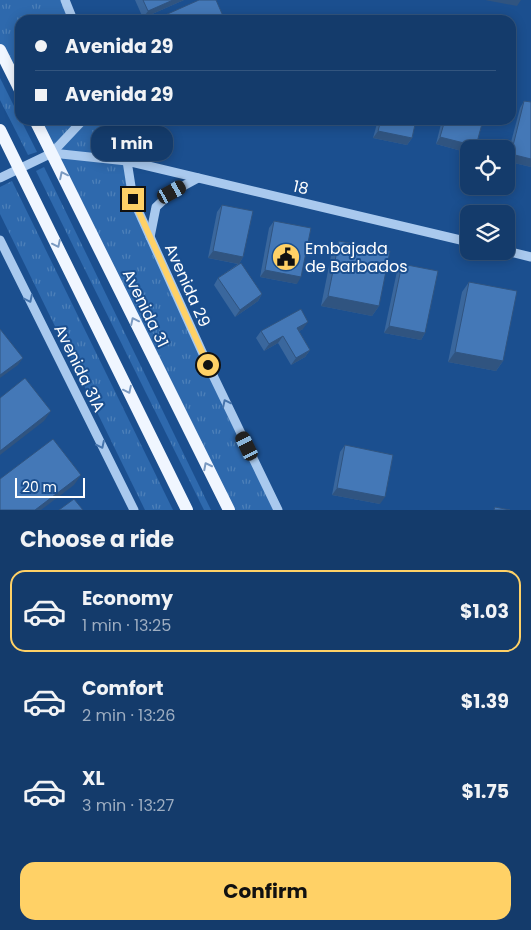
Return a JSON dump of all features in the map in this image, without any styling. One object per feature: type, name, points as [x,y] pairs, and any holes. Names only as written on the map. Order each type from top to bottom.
[{"type":"main road","points":[[0,50],[15,80]]},
{"type":"main road","name":"Avenida 31","points":[[38,125],[229,510]]},
{"type":"main road","points":[[0,130],[187,510]]},
{"type":"street","points":[[65,0],[71,15]]},
{"type":"street","points":[[0,178],[52,153],[78,125]]},
{"type":"street","name":"Avenida 29","points":[[114,125],[127,161],[133,199],[208,365],[278,510]]},
{"type":"street","name":"18","points":[[52,153],[127,161],[460,240]]},
{"type":"street","points":[[150,238],[156,207],[172,192],[198,178]]},
{"type":"street","name":"Avenida 31A","points":[[0,240],[134,510]]},
{"type":"street","points":[[515,253],[531,257]]},
{"type":"green space","points":[[0,0],[65,0],[71,15],[15,15],[15,80],[0,50]]},
{"type":"green space","points":[[0,78],[15,108],[15,125],[24,125],[37,152],[28,155],[0,100]]},
{"type":"green space","points":[[37,125],[113,125],[133,199],[278,510],[229,510]]},
{"type":"green space","points":[[44,167],[211,510],[204,510],[36,171]]},
{"type":"green space","points":[[12,181],[173,510],[145,510],[0,214],[0,187]]},
{"type":"building","points":[[143,0],[173,0],[148,11]]},
{"type":"building","points":[[199,0],[216,0],[223,15],[165,15]]},
{"type":"building","points":[[524,101],[531,102],[531,159],[515,155],[514,140]]},
{"type":"building","points":[[380,125],[415,125],[412,138],[378,131]]},
{"type":"building","points":[[444,125],[482,125],[478,140],[460,140],[460,142],[440,137]]},
{"type":"building","points":[[222,205],[253,211],[243,257],[213,251]]},
{"type":"building","points":[[274,221],[311,228],[301,277],[265,270]]},
{"type":"building","points":[[339,241],[390,251],[379,306],[328,296]]},
{"type":"building","points":[[241,263],[262,294],[240,310],[218,278]]},
{"type":"building","points":[[402,264],[438,271],[425,333],[389,326]]},
{"type":"building","points":[[469,282],[517,291],[503,361],[455,352]]},
{"type":"building","points":[[301,309],[308,322],[297,328],[310,350],[296,358],[283,336],[269,344],[261,331]]},
{"type":"building","points":[[0,329],[23,358],[0,375]]},
{"type":"building","points":[[25,378],[51,411],[0,451],[0,398]]},
{"type":"building","points":[[53,439],[81,475],[35,510],[0,510],[0,479]]},
{"type":"building","points":[[345,445],[393,455],[385,497],[337,488]]},
{"type":"building","points":[[74,499],[83,510],[59,510]]},
{"type":"building","points":[[495,507],[510,510],[494,510]]},
{"type":"place","name":"Embajada de Barbados","points":[[286,257]]},
{"type":"route","points":[[133,199],[208,365]]}]
